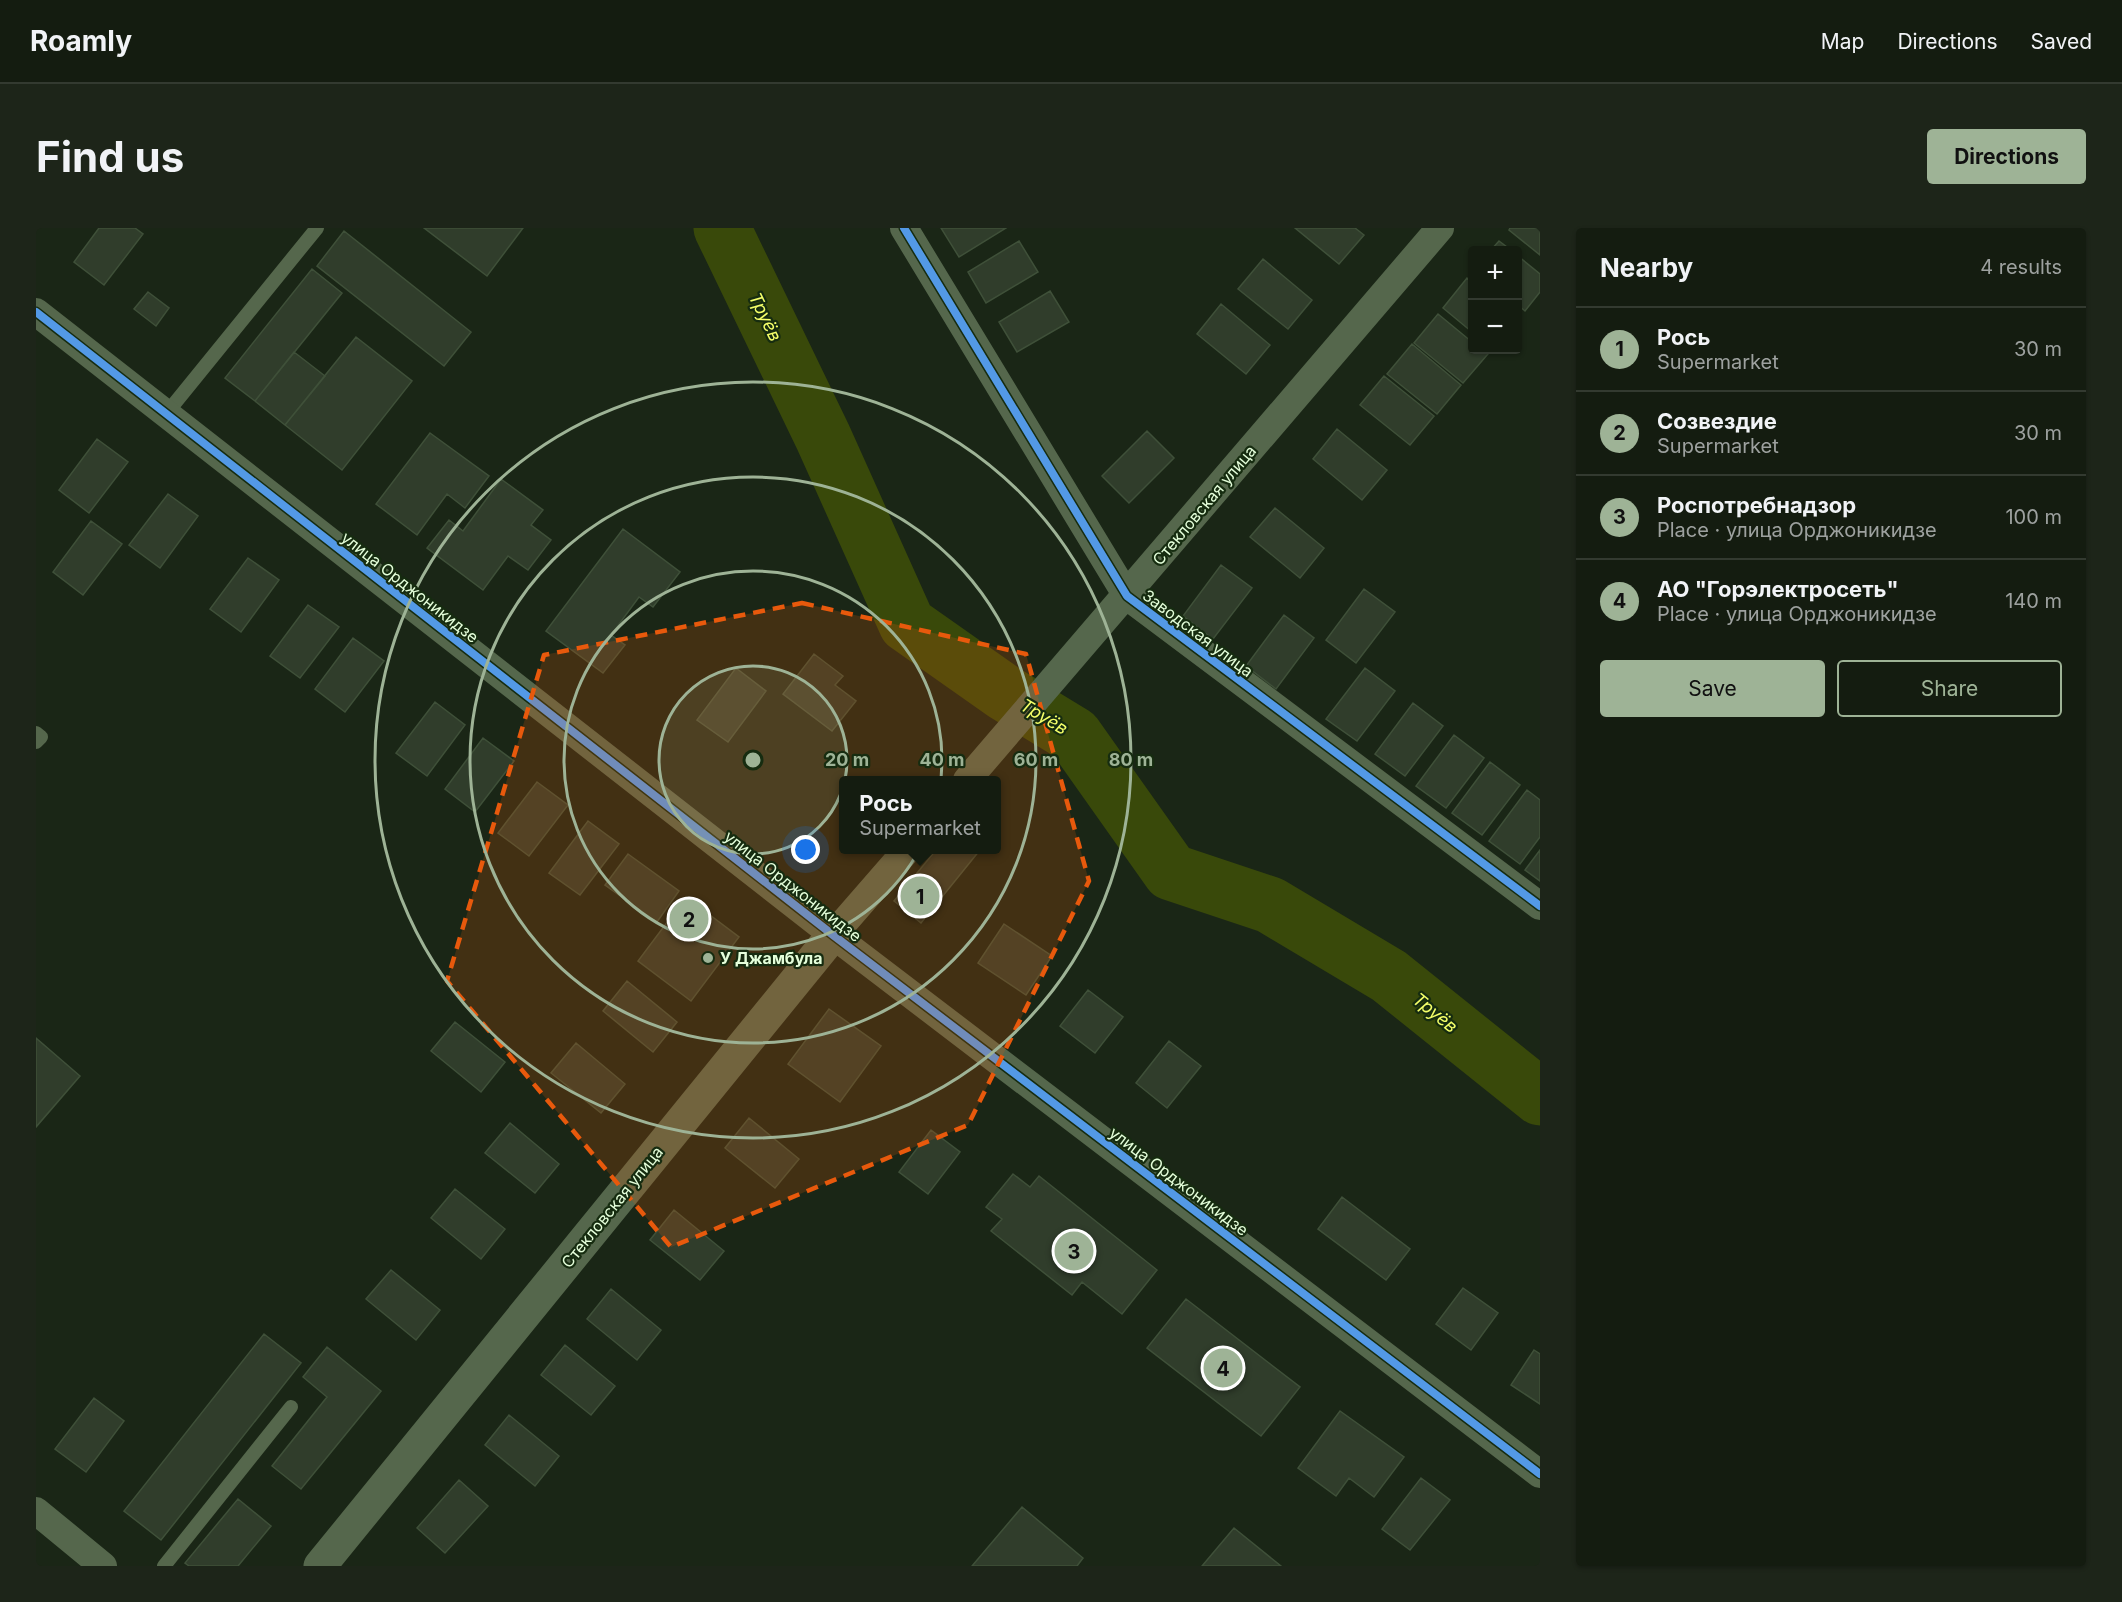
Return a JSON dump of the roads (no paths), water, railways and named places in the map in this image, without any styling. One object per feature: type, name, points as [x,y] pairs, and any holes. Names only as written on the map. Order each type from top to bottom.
[{"type":"street","name":"Заводская улица","points":[[904,228],[1127,596],[1540,906]]},
{"type":"street","name":"Стекловская улица","points":[[975,771],[1075,657],[1440,228]]},
{"type":"street","name":"улица Орджоникидзе","points":[[36,312],[833,934],[1540,1474]]},
{"type":"street","name":"Стекловская улица","points":[[320,1566],[833,934],[903,854]]},
{"type":"street","points":[[36,1511],[103,1566]]},
{"type":"lane","points":[[166,414],[317,228]]},
{"type":"lane","points":[[36,733],[41,737],[36,742]]},
{"type":"lane","points":[[164,1566],[291,1407]]},
{"type":"waterway","name":"Труёв","points":[[722,228],[823,437],[907,624],[1005,693],[1074,735],[1171,872],[1270,905],[1389,976],[1540,1097]]},
{"type":"place","name":"Рось","points":[[920,896]]},
{"type":"place","name":"Созвездие","points":[[689,919]]},
{"type":"place","name":"У Джамбула","points":[[708,958]]},
{"type":"place","name":"Роспотребнадзор","points":[[1074,1251]]},
{"type":"place","name":"АО \"Горэлектросеть\"","points":[[1223,1368]]}]
